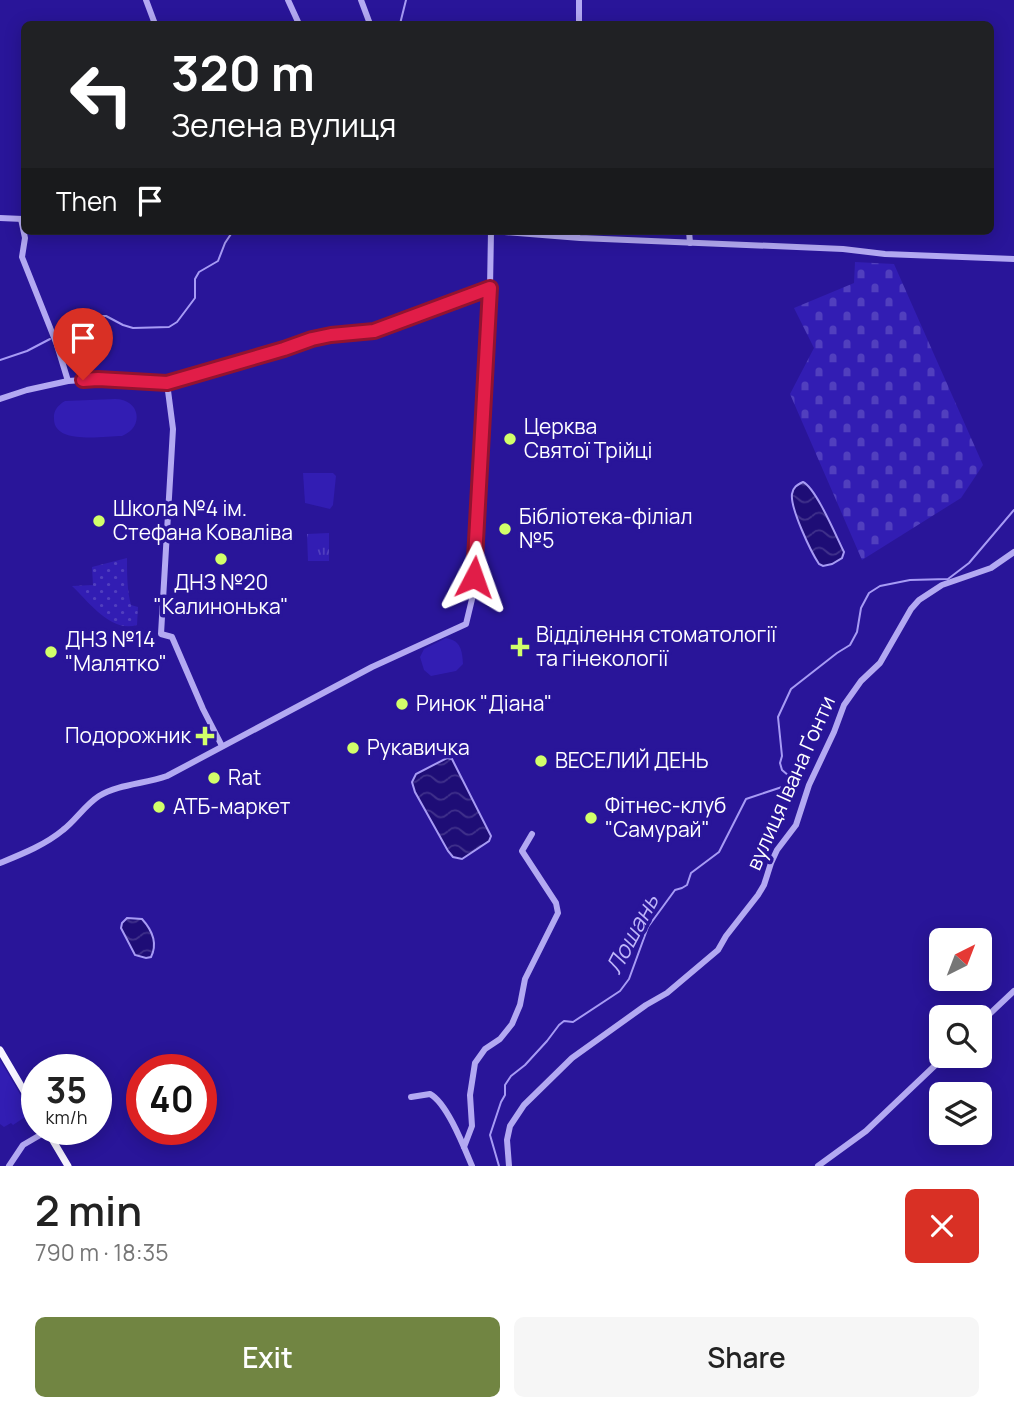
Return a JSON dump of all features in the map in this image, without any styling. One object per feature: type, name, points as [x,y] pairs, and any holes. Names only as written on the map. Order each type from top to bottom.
[{"type":"main road","points":[[0,1050],[21,1086]]},
{"type":"main road","points":[[56,1145],[68,1166]]},
{"type":"street","points":[[146,0],[154,21]]},
{"type":"street","points":[[288,0],[298,21]]},
{"type":"street","points":[[361,0],[369,21]]},
{"type":"street","points":[[579,0],[579,21]]},
{"type":"street","points":[[0,218],[21,219]]},
{"type":"street","points":[[25,235],[22,257],[57,345],[68,381]]},
{"type":"street","points":[[0,863],[49,841],[100,795],[167,776],[372,667],[466,624],[475,571],[492,235]]},
{"type":"street","points":[[551,235],[1014,259]]},
{"type":"street","points":[[689,235],[690,243]]},
{"type":"street","points":[[0,399],[68,381],[98,379],[167,383],[312,339],[374,331],[490,288]]},
{"type":"street","points":[[167,383],[173,429],[161,634],[172,637],[222,746]]},
{"type":"street","name":"вулиця Івана Ґонти","points":[[509,1166],[507,1140],[510,1126],[524,1105],[572,1058],[667,993],[718,950],[758,895],[777,850],[796,825],[809,785],[844,705],[861,681],[887,653],[911,608],[942,585],[990,568],[1014,552]]},
{"type":"street","points":[[464,1147],[472,1126],[470,1095],[475,1063],[485,1049],[500,1038],[512,1024],[520,1005],[525,979],[558,913],[556,903],[522,851],[532,835]]},
{"type":"street","points":[[992,1012],[1014,991]]},
{"type":"street","points":[[818,1166],[866,1131],[932,1068]]},
{"type":"street","points":[[411,1097],[430,1094],[440,1101],[472,1166]]},
{"type":"street","points":[[9,1166],[23,1145]]},
{"type":"green space","points":[[855,262],[894,264],[983,465],[961,498],[862,560],[790,394],[814,348],[794,308],[854,283]]},
{"type":"green space","points":[[115,399],[130,404],[136,414],[134,426],[122,436],[71,436],[56,427],[54,413],[65,401]]},
{"type":"green space","points":[[303,473],[333,473],[336,476],[333,505],[330,509],[305,503]]},
{"type":"green space","points":[[329,533],[329,561],[308,561],[307,534]]},
{"type":"green space","points":[[127,558],[131,605],[138,607],[137,625],[127,626],[109,620],[72,586],[93,585],[92,567]]},
{"type":"green space","points":[[446,638],[455,641],[460,647],[463,664],[456,671],[431,676],[424,670],[420,657],[424,649]]},
{"type":"green space","points":[[0,1060],[21,1096],[21,1120],[4,1127],[0,1124]]},
{"type":"water","points":[[803,482],[820,503],[844,552],[842,558],[832,564],[819,564],[798,519],[792,494],[796,486]]},
{"type":"water","points":[[447,758],[452,759],[491,836],[489,841],[462,859],[453,857],[448,851],[412,782],[416,774]]},
{"type":"water","points":[[127,918],[142,919],[149,928],[154,942],[151,957],[135,955],[121,928]]},
{"type":"waterway","points":[[401,21],[406,0]]},
{"type":"waterway","points":[[55,336],[90,317],[100,316],[133,328],[169,327],[177,322],[195,298],[195,279],[199,272],[218,261],[230,235]]},
{"type":"waterway","points":[[0,360],[27,351],[50,339]]},
{"type":"waterway","name":"Лошань","points":[[499,1166],[490,1135],[505,1095],[505,1085],[511,1076],[525,1065],[564,1021],[573,1022],[620,991],[629,979],[648,927],[675,890],[687,885],[691,873],[719,852],[746,799],[785,786],[789,781],[789,776],[782,770],[780,763],[782,756],[778,717],[791,689],[850,645],[857,632],[861,608],[869,593],[880,586],[910,580],[948,579],[969,563],[1014,510]]},
{"type":"place","name":"Церква Святої Трійці","points":[[510,439]]},
{"type":"place","name":"Школа №4 ім. Стефана Коваліва","points":[[99,521]]},
{"type":"place","name":"Бібліотека-філіал №5","points":[[505,529]]},
{"type":"place","name":"ДНЗ №20 \"Калинонька\"","points":[[221,559]]},
{"type":"place","name":"Відділення стоматології та гінекології","points":[[520,647]]},
{"type":"place","name":"ДНЗ №14 \"Малятко\"","points":[[51,652]]},
{"type":"place","name":"Ринок \"Діана\"","points":[[402,704]]},
{"type":"place","name":"Подорожник","points":[[205,736]]},
{"type":"place","name":"Рукавичка","points":[[353,748]]},
{"type":"place","name":"ВЕСЕЛИЙ ДЕНЬ","points":[[541,761]]},
{"type":"place","name":"Rat","points":[[214,778]]},
{"type":"place","name":"АТБ-маркет","points":[[159,807]]},
{"type":"place","name":"Фітнес-клуб \"Самурай\"","points":[[591,818]]},
{"type":"route","points":[[83,380],[167,383],[312,339],[374,331],[490,288],[474,577]]}]
